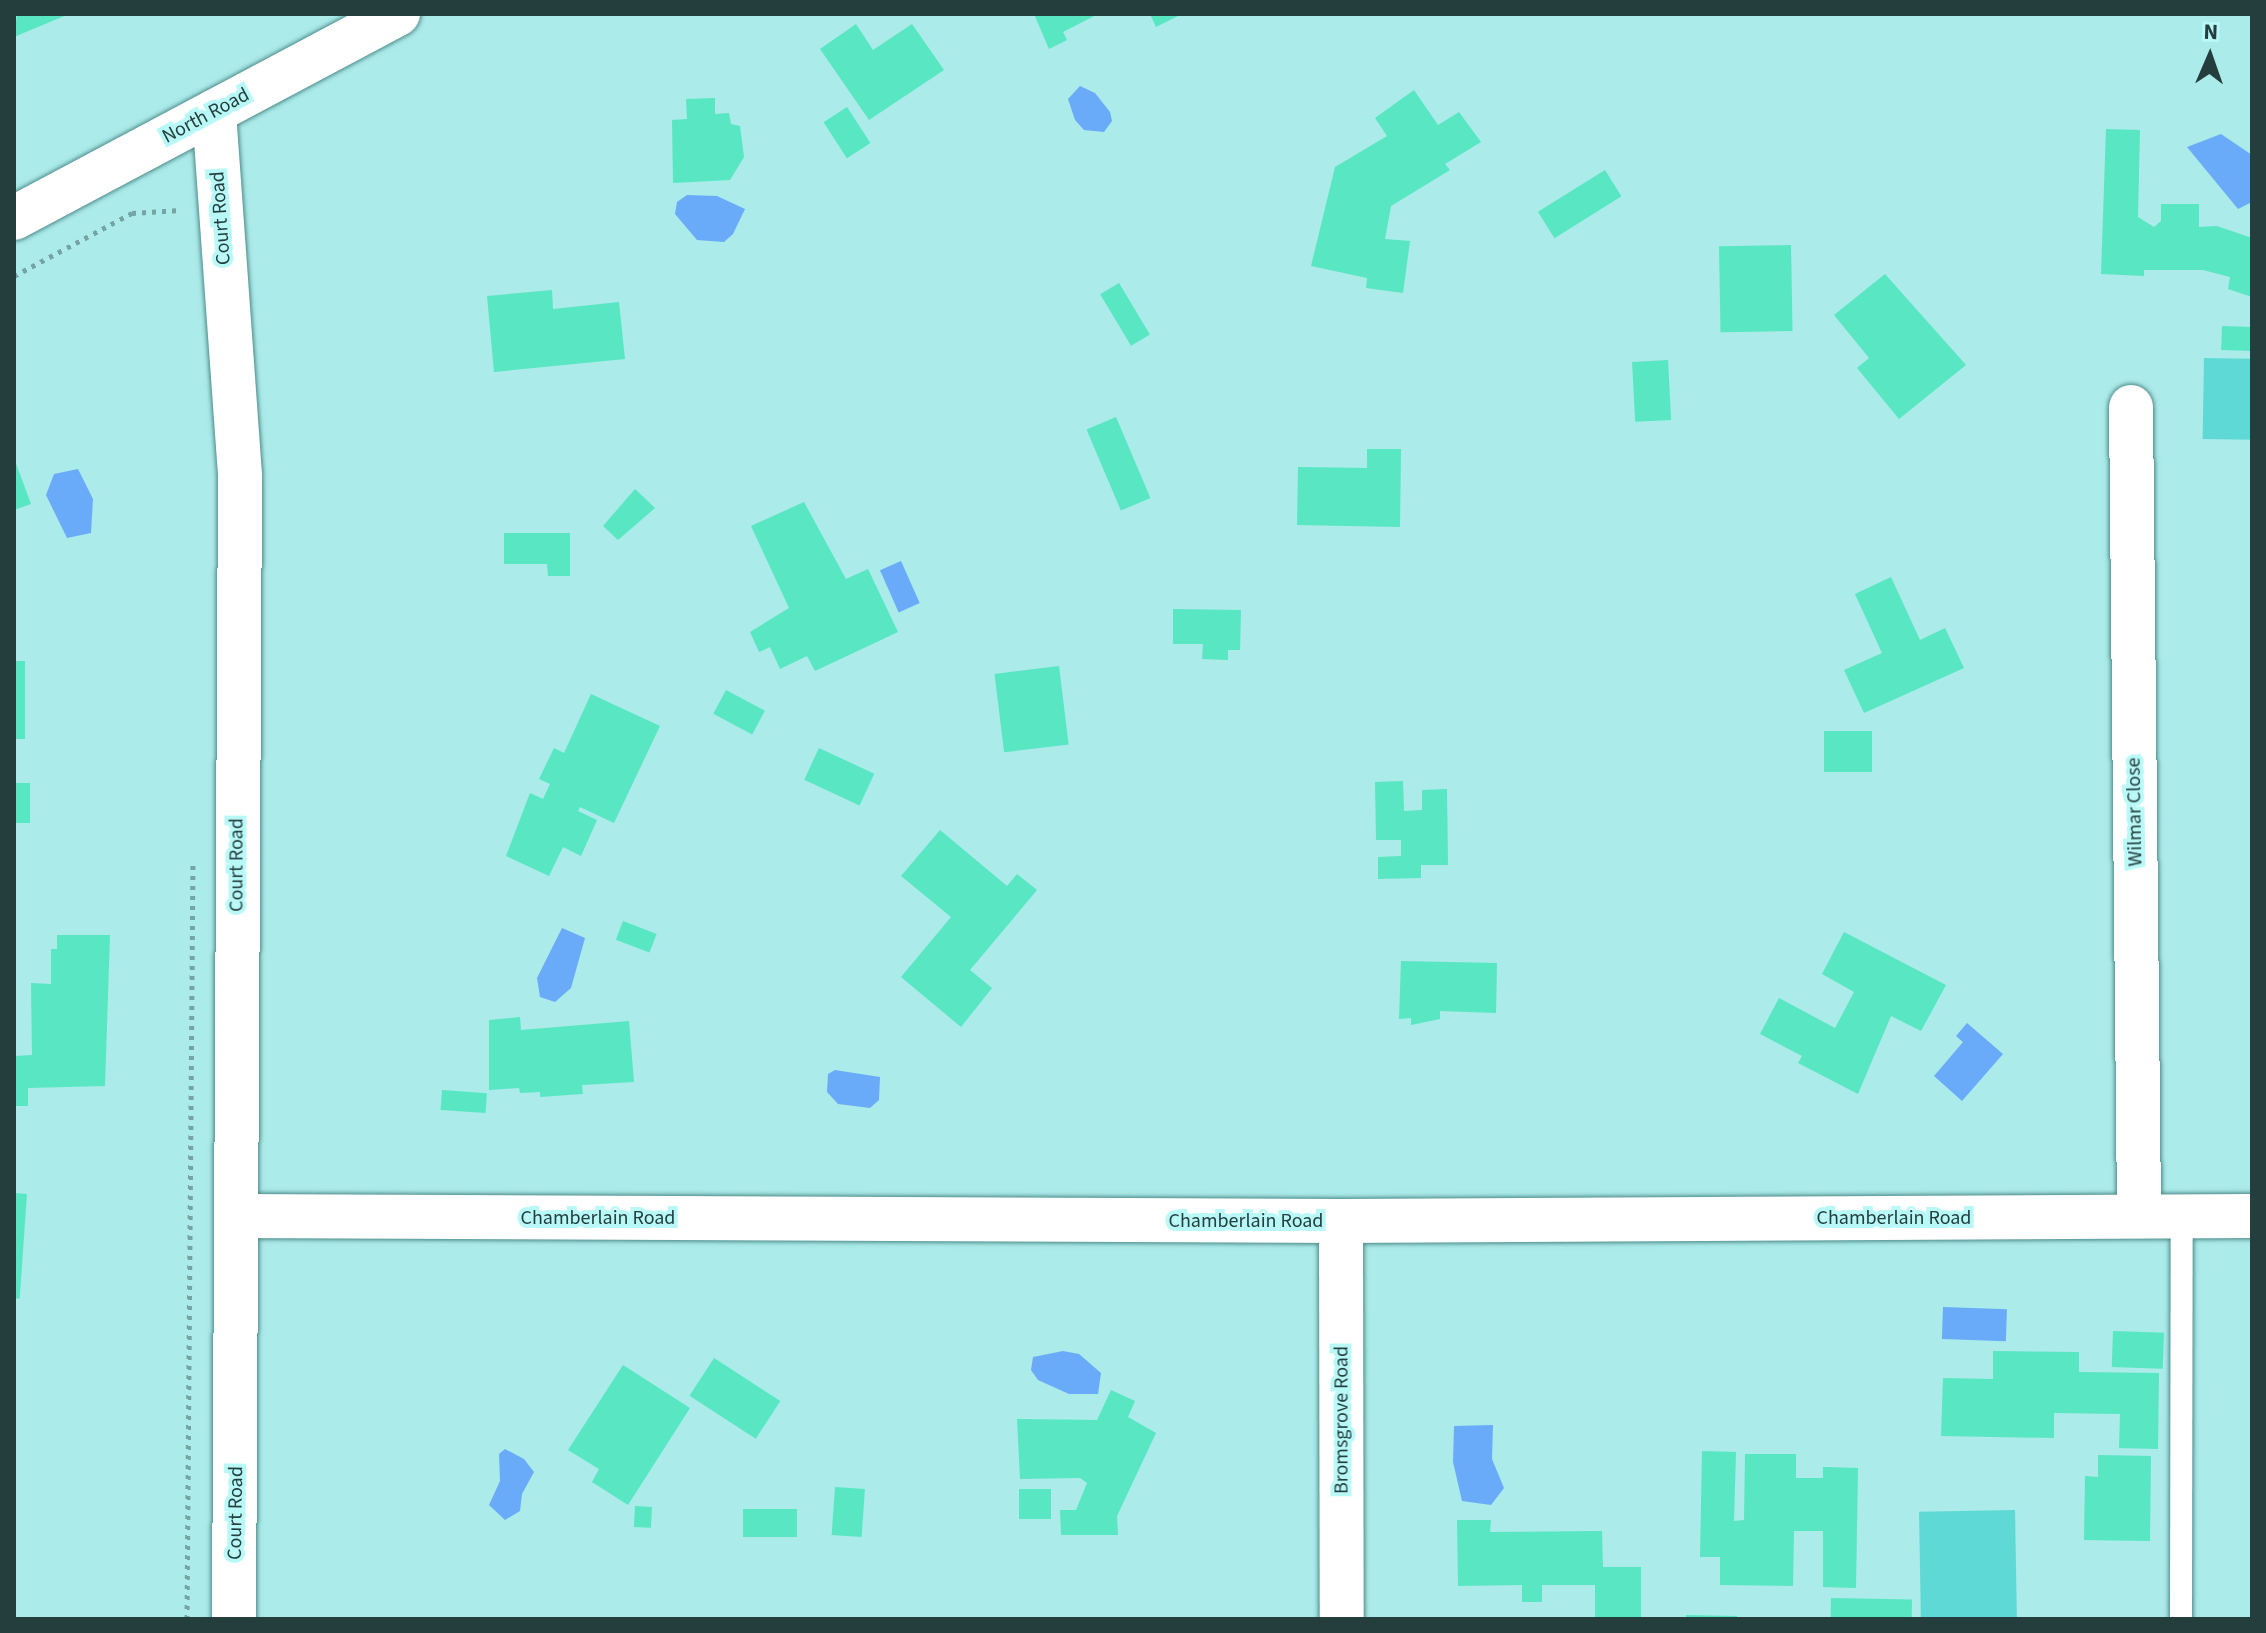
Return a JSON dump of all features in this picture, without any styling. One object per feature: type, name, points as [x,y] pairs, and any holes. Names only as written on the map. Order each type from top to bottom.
[{"type":"street","name":"North Road","points":[[14,218],[398,14]]},
{"type":"street","name":"Court Road","points":[[214,112],[240,476],[239,1216],[234,1619]]},
{"type":"street","name":"Wilmar Close","points":[[2131,407],[2139,1216]]},
{"type":"street","name":"Chamberlain Road","points":[[239,1216],[1341,1221],[2252,1216]]},
{"type":"street","name":"Bromsgrove Road","points":[[1341,1221],[1342,1619]]},
{"type":"lane","points":[[2181,1619],[2182,1216]]},
{"type":"path","points":[[14,276],[132,213],[190,209]]},
{"type":"shaded area","points":[[1080,86],[1095,93],[1110,112],[1112,121],[1104,132],[1084,130],[1075,120],[1068,99]]},
{"type":"shaded area","points":[[2221,134],[2252,155],[2252,202],[2238,209],[2187,147]]},
{"type":"shaded area","points":[[687,195],[717,196],[745,209],[733,234],[724,242],[697,240],[675,214],[677,202]]},
{"type":"shaded area","points":[[2204,358],[2252,359],[2251,440],[2203,439]]},
{"type":"shaded area","points":[[78,469],[93,499],[91,533],[67,538],[46,495],[54,474]]},
{"type":"shaded area","points":[[901,561],[920,603],[899,612],[880,570]]},
{"type":"shaded area","points":[[562,928],[585,938],[571,988],[555,1002],[540,997],[537,978]]},
{"type":"shaded area","points":[[1967,1023],[2003,1054],[1962,1101],[1934,1076],[1963,1042],[1956,1036]]},
{"type":"shaded area","points":[[835,1070],[880,1077],[879,1100],[870,1108],[838,1104],[827,1092],[828,1074]]},
{"type":"shaded area","points":[[1943,1307],[2007,1309],[2006,1341],[1942,1339]]},
{"type":"shaded area","points":[[1063,1351],[1079,1354],[1101,1373],[1098,1394],[1069,1394],[1038,1380],[1031,1370],[1033,1357]]},
{"type":"shaded area","points":[[1493,1425],[1492,1459],[1504,1488],[1491,1505],[1462,1501],[1453,1462],[1454,1426]]},
{"type":"shaded area","points":[[505,1449],[524,1459],[534,1472],[522,1494],[520,1511],[505,1520],[489,1505],[500,1481],[499,1454]]},
{"type":"shaded area","points":[[2015,1510],[2017,1619],[1921,1619],[1919,1512]]},
{"type":"building","points":[[17,14],[69,14],[14,37]]},
{"type":"building","points":[[1034,14],[1098,14],[1063,32],[1067,40],[1049,49]]},
{"type":"building","points":[[1150,14],[1182,14],[1156,27]]},
{"type":"building","points":[[856,24],[873,50],[912,24],[944,70],[869,120],[820,49]]},
{"type":"building","points":[[1414,90],[1438,125],[1459,112],[1481,142],[1445,164],[1450,170],[1391,206],[1385,239],[1410,241],[1403,293],[1366,288],[1367,278],[1311,266],[1335,167],[1387,136],[1375,118]]},
{"type":"building","points":[[715,98],[715,114],[729,113],[731,124],[740,126],[744,157],[730,180],[673,183],[672,120],[687,119],[686,99]]},
{"type":"building","points":[[847,107],[870,143],[847,158],[824,122]]},
{"type":"building","points":[[2106,129],[2140,130],[2138,217],[2154,227],[2161,221],[2161,204],[2199,204],[2199,227],[2217,226],[2252,238],[2252,297],[2228,289],[2230,277],[2203,270],[2144,270],[2144,276],[2101,274]]},
{"type":"building","points":[[1605,170],[1621,196],[1554,238],[1538,212]]},
{"type":"building","points":[[1791,245],[1793,331],[1721,332],[1719,246]]},
{"type":"building","points":[[1885,274],[1966,365],[1899,419],[1857,368],[1869,358],[1834,315]]},
{"type":"building","points":[[1119,283],[1150,334],[1131,346],[1100,294]]},
{"type":"building","points":[[552,290],[553,309],[619,302],[625,359],[494,372],[487,296]]},
{"type":"building","points":[[2222,326],[2252,327],[2251,351],[2221,350]]},
{"type":"building","points":[[1668,360],[1671,420],[1635,422],[1632,362]]},
{"type":"building","points":[[1116,417],[1150,498],[1121,511],[1087,430]]},
{"type":"building","points":[[1367,449],[1401,449],[1400,527],[1297,525],[1298,467],[1367,468]]},
{"type":"building","points":[[14,458],[31,504],[14,510]]},
{"type":"building","points":[[635,489],[655,508],[618,540],[603,526]]},
{"type":"building","points":[[804,502],[846,579],[868,569],[898,632],[815,671],[807,656],[780,669],[770,647],[759,652],[750,632],[789,608],[751,526]]},
{"type":"building","points":[[504,533],[570,533],[570,576],[548,576],[547,564],[504,564]]},
{"type":"building","points":[[1891,577],[1920,640],[1945,628],[1964,668],[1864,713],[1844,670],[1882,653],[1855,594]]},
{"type":"building","points":[[1173,609],[1241,610],[1240,650],[1228,650],[1228,660],[1202,659],[1203,644],[1173,644]]},
{"type":"building","points":[[14,661],[25,661],[25,739],[14,739]]},
{"type":"building","points":[[1059,666],[1069,744],[1004,752],[994,674]]},
{"type":"building","points":[[726,690],[765,711],[752,734],[713,714]]},
{"type":"building","points":[[591,694],[660,726],[614,823],[580,807],[578,811],[597,820],[581,856],[563,847],[549,876],[506,856],[530,793],[543,799],[550,784],[539,779],[554,748],[564,753]]},
{"type":"building","points":[[1824,731],[1872,731],[1872,772],[1824,772]]},
{"type":"building","points":[[819,748],[874,774],[859,806],[804,780]]},
{"type":"building","points":[[1403,781],[1404,811],[1422,810],[1422,790],[1447,789],[1448,865],[1421,865],[1421,878],[1378,879],[1378,857],[1401,856],[1401,840],[1376,840],[1375,782]]},
{"type":"building","points":[[14,783],[30,783],[30,823],[14,823]]},
{"type":"building","points":[[940,830],[1007,886],[1017,874],[1037,890],[970,970],[992,988],[961,1027],[901,977],[951,917],[901,876]]},
{"type":"building","points":[[623,921],[657,934],[649,953],[616,940]]},
{"type":"building","points":[[1844,932],[1946,985],[1921,1031],[1891,1016],[1858,1094],[1798,1063],[1802,1056],[1760,1034],[1779,998],[1835,1028],[1854,992],[1822,974]]},
{"type":"building","points":[[57,935],[110,935],[105,1086],[28,1088],[28,1106],[14,1106],[14,1056],[32,1055],[31,983],[51,984],[51,949],[57,949]]},
{"type":"building","points":[[1401,961],[1497,963],[1496,1013],[1440,1011],[1440,1019],[1411,1025],[1411,1018],[1399,1019]]},
{"type":"building","points":[[520,1017],[521,1030],[629,1021],[634,1082],[582,1085],[583,1094],[540,1097],[540,1092],[520,1093],[519,1088],[489,1090],[489,1020]]},
{"type":"building","points":[[442,1090],[487,1093],[485,1113],[441,1110]]},
{"type":"building","points":[[14,1193],[27,1194],[20,1299],[14,1298]]},
{"type":"building","points":[[2113,1331],[2164,1333],[2163,1369],[2112,1367]]},
{"type":"building","points":[[1993,1351],[2079,1352],[2079,1372],[2159,1373],[2158,1449],[2119,1448],[2120,1414],[2054,1413],[2054,1438],[1941,1436],[1943,1378],[1993,1379]]},
{"type":"building","points":[[714,1358],[780,1401],[756,1439],[689,1396]]},
{"type":"building","points":[[623,1365],[690,1408],[628,1505],[592,1482],[599,1469],[568,1450]]},
{"type":"building","points":[[1111,1390],[1135,1401],[1128,1417],[1156,1433],[1117,1516],[1118,1535],[1061,1535],[1060,1510],[1076,1510],[1087,1483],[1080,1478],[1020,1479],[1017,1419],[1097,1420]]},
{"type":"building","points":[[1702,1451],[1736,1452],[1734,1521],[1744,1520],[1745,1454],[1796,1454],[1796,1478],[1823,1478],[1823,1467],[1858,1468],[1856,1588],[1823,1587],[1823,1531],[1794,1531],[1793,1586],[1720,1585],[1720,1557],[1700,1557]]},
{"type":"building","points":[[2098,1455],[2151,1456],[2150,1541],[2084,1540],[2085,1476],[2098,1477]]},
{"type":"building","points":[[835,1487],[865,1489],[862,1537],[832,1535]]},
{"type":"building","points":[[1019,1489],[1051,1489],[1051,1519],[1019,1519]]},
{"type":"building","points":[[635,1506],[652,1507],[651,1528],[634,1527]]},
{"type":"building","points":[[743,1509],[797,1509],[797,1537],[743,1537]]},
{"type":"building","points":[[1457,1520],[1491,1520],[1490,1532],[1602,1531],[1603,1567],[1641,1567],[1641,1619],[1595,1619],[1595,1585],[1542,1585],[1542,1602],[1522,1602],[1522,1585],[1458,1586]]},
{"type":"building","points":[[1831,1598],[1912,1599],[1912,1619],[1831,1619]]},
{"type":"building","points":[[1686,1615],[1737,1616],[1737,1619],[1686,1619]]}]
